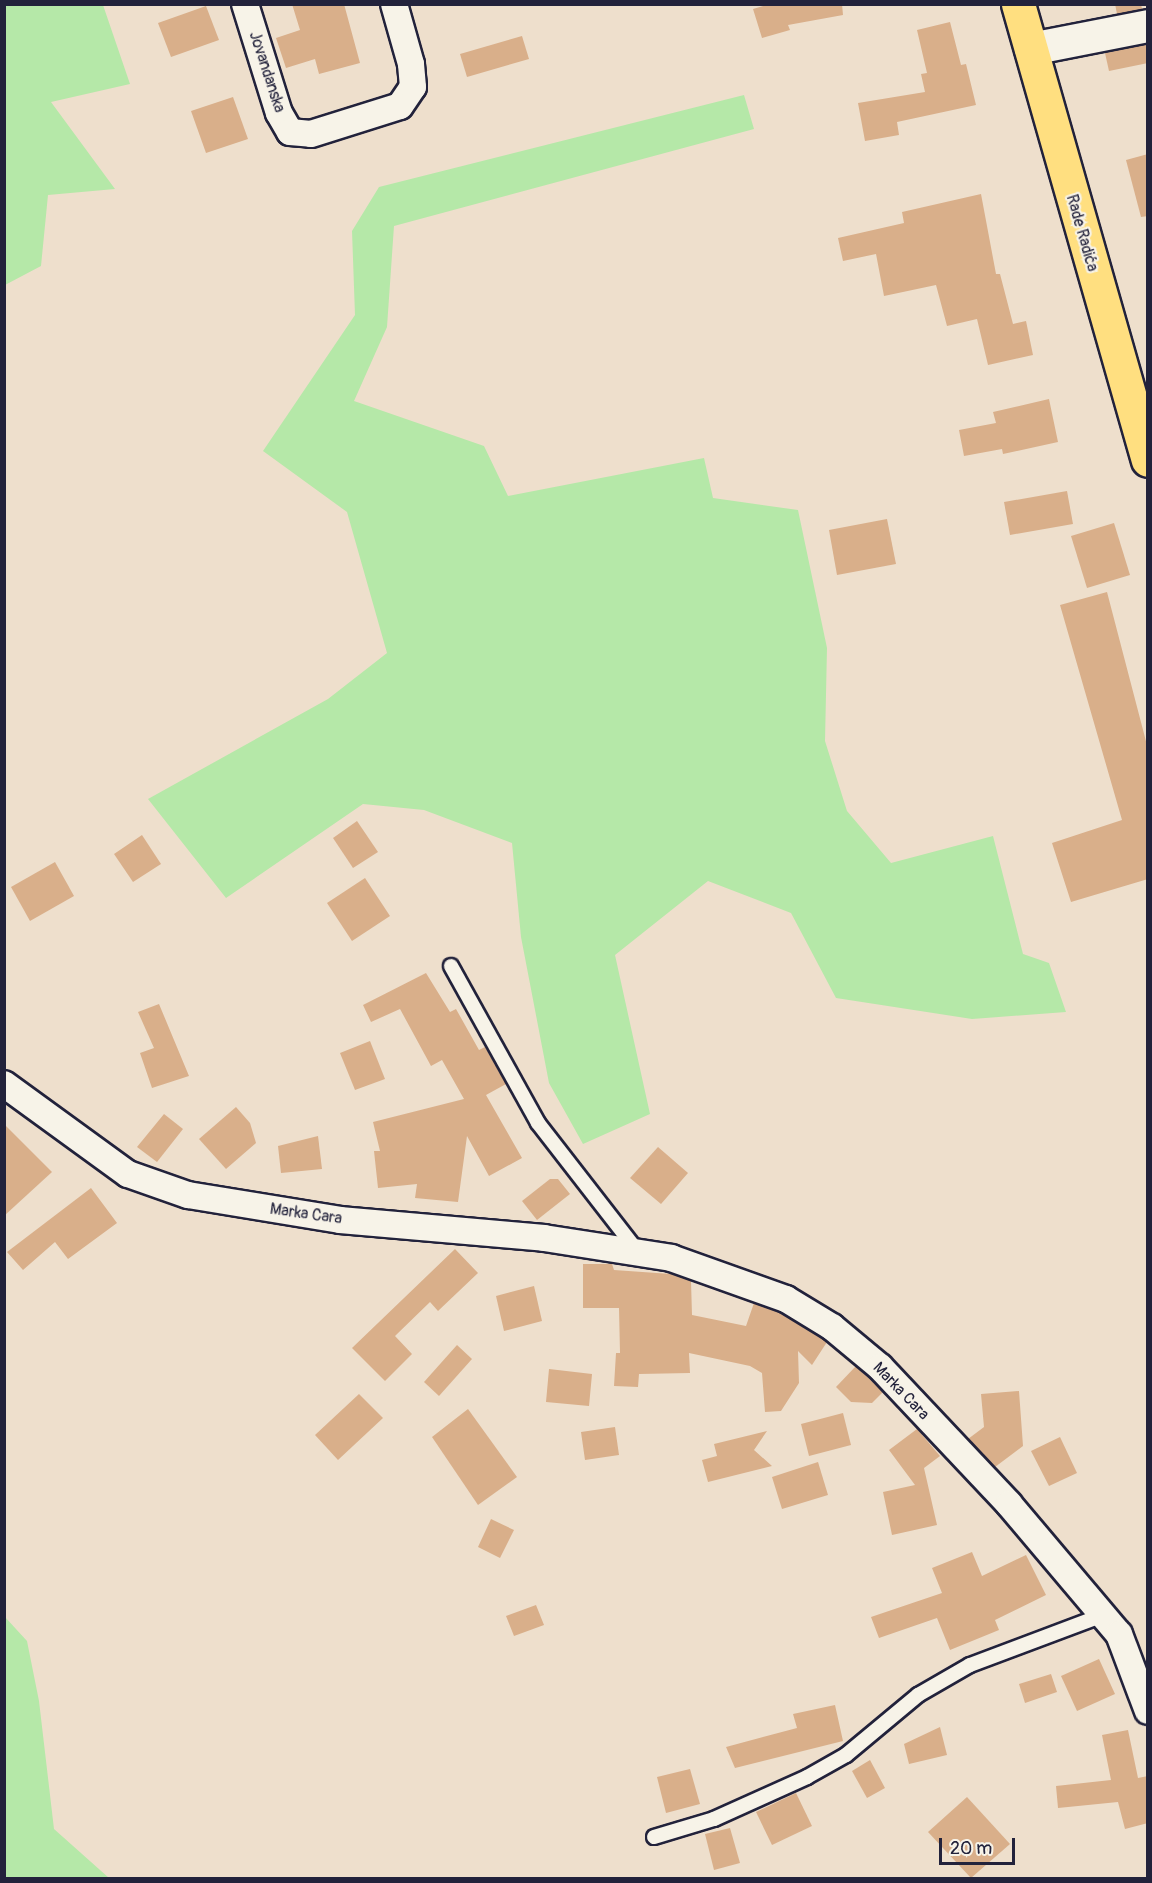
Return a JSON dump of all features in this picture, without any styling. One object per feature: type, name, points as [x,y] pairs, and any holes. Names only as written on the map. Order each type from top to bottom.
[{"type":"main road","name":"Rade Radića","points":[[1018,4],[1148,460]]},
{"type":"street","name":"Jovandanska","points":[[245,4],[279,113],[290,132],[311,134],[400,106],[413,87],[411,64],[394,4]]},
{"type":"street","points":[[1031,49],[1148,26]]},
{"type":"street","name":"Marka Cara","points":[[4,1084],[128,1174],[188,1195],[340,1220],[544,1238],[671,1258],[786,1299],[832,1327],[879,1366],[1009,1504],[1119,1634],[1148,1711]]},
{"type":"lane","points":[[451,966],[538,1123],[639,1253]]},
{"type":"lane","points":[[654,1837],[714,1819],[807,1777],[846,1755],[918,1695],[970,1665],[1103,1615]]},
{"type":"green space","points":[[5,4],[103,5],[130,84],[51,102],[115,189],[48,195],[41,266],[5,285]]},
{"type":"green space","points":[[744,95],[754,129],[394,226],[387,327],[354,401],[484,446],[508,496],[704,458],[713,498],[798,510],[827,648],[825,741],[847,811],[891,863],[993,836],[1023,954],[1049,963],[1066,1012],[972,1019],[836,998],[791,913],[708,881],[615,955],[650,1114],[583,1144],[549,1083],[521,937],[512,843],[424,810],[363,804],[226,898],[148,799],[328,699],[387,653],[347,512],[263,451],[355,315],[352,231],[379,187]]},
{"type":"green space","points":[[5,1617],[27,1641],[39,1701],[54,1829],[109,1878],[5,1878]]},
{"type":"building","points":[[292,4],[344,4],[360,63],[319,74],[315,59],[286,68],[276,38],[300,30]]},
{"type":"building","points":[[770,4],[842,4],[843,15],[788,25],[790,30],[762,38],[753,9]]},
{"type":"building","points":[[1115,4],[1141,4],[1142,9],[1117,14]]},
{"type":"building","points":[[206,6],[219,40],[171,57],[158,23]]},
{"type":"building","points":[[950,22],[961,65],[966,64],[976,105],[897,122],[899,135],[865,141],[858,103],[925,92],[921,74],[927,73],[917,30]]},
{"type":"building","points":[[522,36],[529,59],[467,77],[460,54]]},
{"type":"building","points":[[1148,44],[1148,63],[1109,71],[1105,53]]},
{"type":"building","points":[[233,97],[248,139],[206,153],[191,111]]},
{"type":"building","points":[[1148,154],[1148,216],[1141,217],[1126,160]]},
{"type":"building","points":[[981,194],[996,274],[1000,274],[1013,324],[1026,321],[1033,355],[988,365],[977,319],[947,326],[936,285],[884,296],[876,254],[843,261],[838,238],[904,223],[902,212]]},
{"type":"building","points":[[1049,399],[1058,442],[1003,454],[1002,449],[964,456],[959,430],[996,423],[993,412]]},
{"type":"building","points":[[1067,491],[1073,524],[1010,535],[1004,502]]},
{"type":"building","points":[[887,519],[896,564],[837,575],[829,530]]},
{"type":"building","points":[[1114,523],[1130,575],[1087,588],[1071,536]]},
{"type":"building","points":[[1107,592],[1148,749],[1148,879],[1071,902],[1052,843],[1122,820],[1060,605]]},
{"type":"building","points":[[357,821],[378,852],[353,868],[333,838]]},
{"type":"building","points":[[142,835],[161,864],[133,882],[114,854]]},
{"type":"building","points":[[55,862],[74,896],[30,921],[11,887]]},
{"type":"building","points":[[365,878],[390,916],[352,941],[327,903]]},
{"type":"building","points":[[426,973],[450,1012],[456,1009],[479,1050],[485,1047],[506,1084],[486,1095],[522,1158],[489,1176],[467,1136],[458,1202],[415,1198],[417,1184],[378,1188],[374,1151],[380,1151],[373,1122],[464,1099],[442,1060],[431,1066],[400,1009],[371,1022],[363,1005]]},
{"type":"building","points":[[159,1004],[189,1076],[152,1088],[140,1053],[154,1048],[138,1012]]},
{"type":"building","points":[[370,1041],[385,1079],[355,1090],[340,1053]]},
{"type":"building","points":[[236,1107],[250,1123],[256,1143],[226,1169],[199,1139]]},
{"type":"building","points":[[164,1114],[183,1129],[157,1162],[137,1147]]},
{"type":"building","points":[[4,1124],[52,1172],[4,1216]]},
{"type":"building","points":[[318,1136],[322,1169],[281,1173],[278,1146]]},
{"type":"building","points":[[658,1147],[688,1173],[661,1204],[630,1178]]},
{"type":"building","points":[[550,1179],[558,1179],[570,1194],[537,1220],[522,1201]]},
{"type":"building","points":[[91,1188],[117,1223],[68,1259],[55,1242],[23,1270],[7,1252]]},
{"type":"building","points":[[455,1249],[478,1273],[438,1311],[430,1302],[395,1336],[412,1354],[385,1381],[352,1348]]},
{"type":"building","points":[[583,1264],[612,1264],[614,1270],[671,1274],[691,1281],[692,1315],[746,1326],[754,1303],[780,1313],[827,1342],[812,1365],[798,1351],[799,1383],[781,1411],[765,1412],[762,1373],[750,1366],[689,1353],[690,1373],[639,1374],[638,1387],[614,1386],[616,1353],[620,1353],[619,1308],[583,1308]]},
{"type":"building","points":[[534,1286],[542,1321],[504,1331],[496,1296]]},
{"type":"building","points":[[457,1345],[472,1359],[439,1396],[424,1382]]},
{"type":"building","points":[[856,1366],[883,1392],[872,1403],[851,1402],[836,1387]]},
{"type":"building","points":[[549,1369],[592,1374],[589,1406],[546,1402]]},
{"type":"building","points":[[1019,1391],[1023,1446],[995,1467],[968,1439],[984,1427],[981,1394]]},
{"type":"building","points":[[359,1394],[383,1418],[338,1460],[315,1435]]},
{"type":"building","points":[[468,1409],[517,1477],[478,1505],[432,1437]]},
{"type":"building","points":[[843,1413],[851,1445],[809,1456],[801,1424]]},
{"type":"building","points":[[615,1427],[619,1455],[585,1460],[581,1432]]},
{"type":"building","points":[[917,1429],[940,1456],[924,1468],[937,1525],[892,1535],[883,1492],[915,1485],[889,1450]]},
{"type":"building","points":[[767,1431],[754,1450],[772,1466],[708,1482],[702,1460],[717,1456],[714,1444]]},
{"type":"building","points":[[1060,1437],[1077,1473],[1049,1486],[1031,1451]]},
{"type":"building","points":[[818,1462],[828,1495],[782,1509],[772,1477]]},
{"type":"building","points":[[491,1519],[514,1530],[500,1558],[478,1547]]},
{"type":"building","points":[[972,1552],[982,1576],[1026,1555],[1046,1595],[995,1620],[999,1630],[950,1650],[937,1618],[879,1638],[871,1617],[942,1593],[932,1568]]},
{"type":"building","points":[[536,1605],[544,1625],[514,1636],[506,1616]]},
{"type":"building","points":[[1099,1659],[1115,1694],[1077,1711],[1061,1676]]},
{"type":"building","points":[[1051,1674],[1057,1692],[1025,1703],[1019,1684]]},
{"type":"building","points":[[835,1705],[843,1741],[735,1768],[726,1747],[797,1728],[793,1714]]},
{"type":"building","points":[[940,1727],[947,1755],[909,1764],[904,1744]]},
{"type":"building","points":[[1128,1730],[1138,1778],[1148,1776],[1148,1823],[1125,1829],[1118,1802],[1058,1808],[1056,1786],[1111,1780],[1102,1735]]},
{"type":"building","points":[[870,1760],[885,1788],[867,1798],[852,1771]]},
{"type":"building","points":[[690,1769],[700,1804],[666,1813],[657,1777]]},
{"type":"building","points":[[796,1793],[812,1826],[772,1845],[756,1812]]},
{"type":"building","points":[[967,1797],[1010,1844],[971,1878],[928,1832]]},
{"type":"building","points":[[730,1828],[740,1863],[714,1870],[705,1834]]}]
